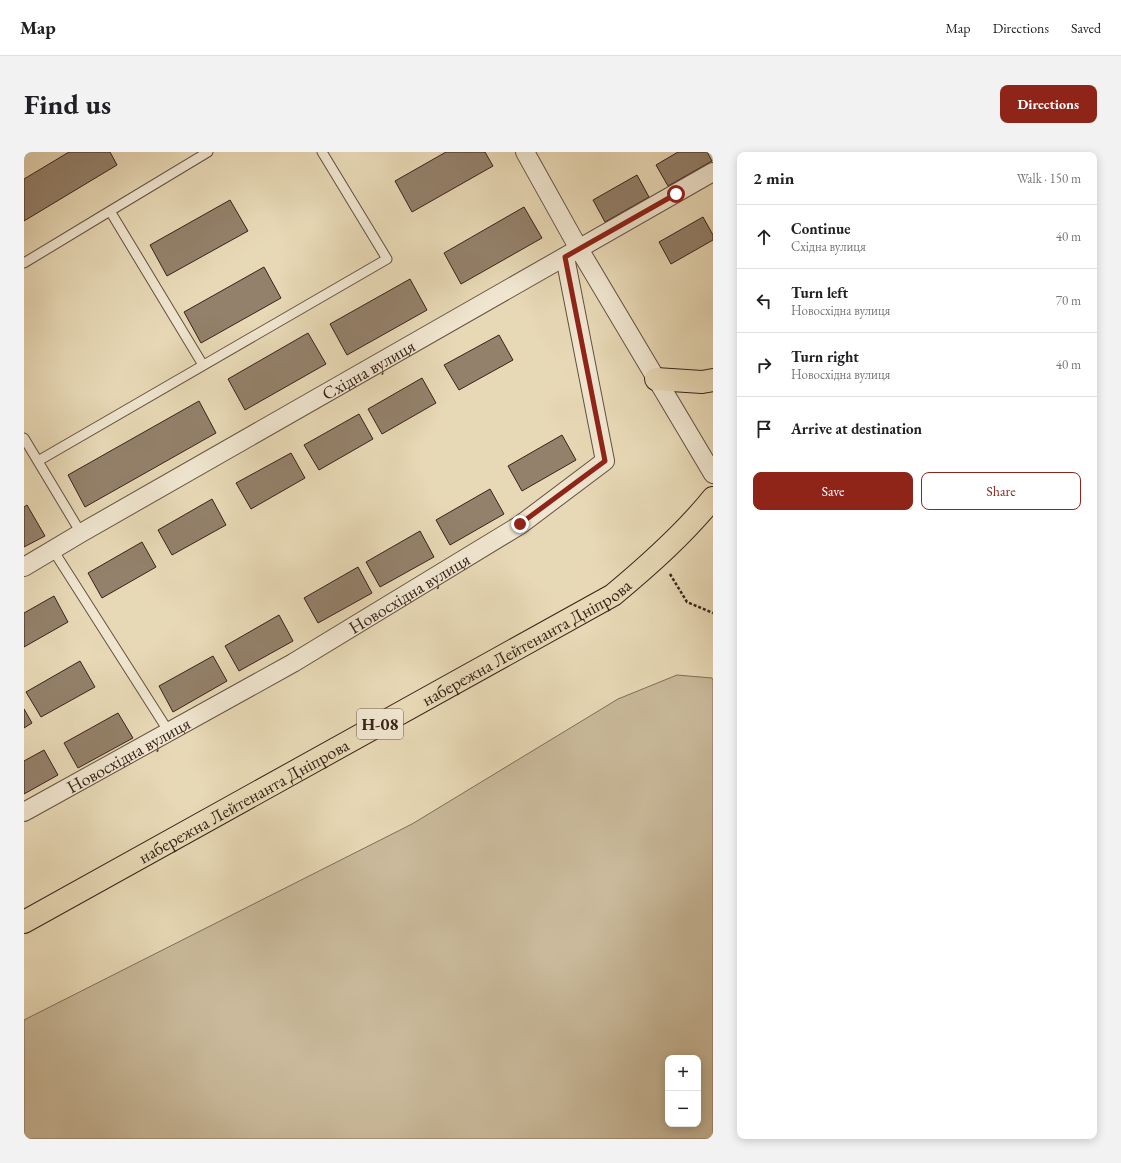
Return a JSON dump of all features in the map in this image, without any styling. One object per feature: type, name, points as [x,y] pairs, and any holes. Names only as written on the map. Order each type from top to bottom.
[{"type":"main road","points":[[656,379],[702,382],[713,380]]},
{"type":"main road","name":"набережна Лейтенанта Дніпрова","points":[[24,922],[613,595],[696,520],[713,498]]},
{"type":"street","points":[[525,152],[572,253],[656,379],[713,474]]},
{"type":"street","name":"Східна вулиця","points":[[24,567],[713,172]]},
{"type":"street","name":"Новосхідна вулиця","points":[[24,812],[293,663],[513,529],[605,461],[572,253]]},
{"type":"lane","points":[[24,263],[208,152]]},
{"type":"lane","points":[[38,461],[387,259],[322,152]]},
{"type":"lane","points":[[110,211],[203,365]]},
{"type":"lane","points":[[24,438],[81,533]]},
{"type":"lane","points":[[53,550],[169,732]]},
{"type":"path","points":[[659,555],[687,602],[713,613]]},
{"type":"shaded area","points":[[677,675],[712,678],[713,1139],[24,1139],[24,1020],[412,824],[618,699]]},
{"type":"building","points":[[69,152],[110,152],[117,165],[24,221],[24,179]]},
{"type":"building","points":[[446,152],[485,152],[493,166],[412,212],[395,181]]},
{"type":"building","points":[[678,152],[707,152],[712,161],[668,186],[656,165]]},
{"type":"building","points":[[637,175],[649,197],[605,222],[593,200]]},
{"type":"building","points":[[230,200],[248,231],[167,276],[150,245]]},
{"type":"building","points":[[524,207],[542,238],[461,284],[444,253]]},
{"type":"building","points":[[703,217],[713,235],[713,240],[671,264],[659,242]]},
{"type":"building","points":[[264,267],[281,298],[201,343],[184,312]]},
{"type":"building","points":[[410,279],[427,310],[347,355],[330,324]]},
{"type":"building","points":[[308,333],[326,364],[245,410],[228,379]]},
{"type":"building","points":[[499,335],[513,360],[459,390],[444,365]]},
{"type":"building","points":[[422,378],[436,403],[382,434],[368,409]]},
{"type":"building","points":[[199,401],[216,433],[85,507],[68,475]]},
{"type":"building","points":[[359,414],[373,439],[319,470],[304,445]]},
{"type":"building","points":[[562,435],[576,460],[522,491],[508,466]]},
{"type":"building","points":[[291,453],[305,478],[251,509],[236,483]]},
{"type":"building","points":[[490,489],[504,514],[450,545],[436,520]]},
{"type":"building","points":[[212,499],[226,525],[172,555],[158,530]]},
{"type":"building","points":[[27,505],[45,536],[24,547],[24,507]]},
{"type":"building","points":[[420,531],[434,557],[380,587],[366,562]]},
{"type":"building","points":[[142,542],[156,567],[102,598],[88,573]]},
{"type":"building","points":[[358,567],[372,593],[318,623],[304,598]]},
{"type":"building","points":[[54,596],[68,622],[24,647],[24,613]]},
{"type":"building","points":[[279,615],[293,641],[239,671],[225,646]]},
{"type":"building","points":[[213,656],[227,681],[173,712],[159,686]]},
{"type":"building","points":[[80,661],[95,687],[41,717],[26,692]]},
{"type":"building","points":[[24,709],[32,723],[24,728]]},
{"type":"building","points":[[118,713],[133,738],[78,768],[64,743]]},
{"type":"building","points":[[44,750],[58,775],[24,794],[24,761]]},
{"type":"route","points":[[520,524],[605,461],[565,257],[676,194]]}]
